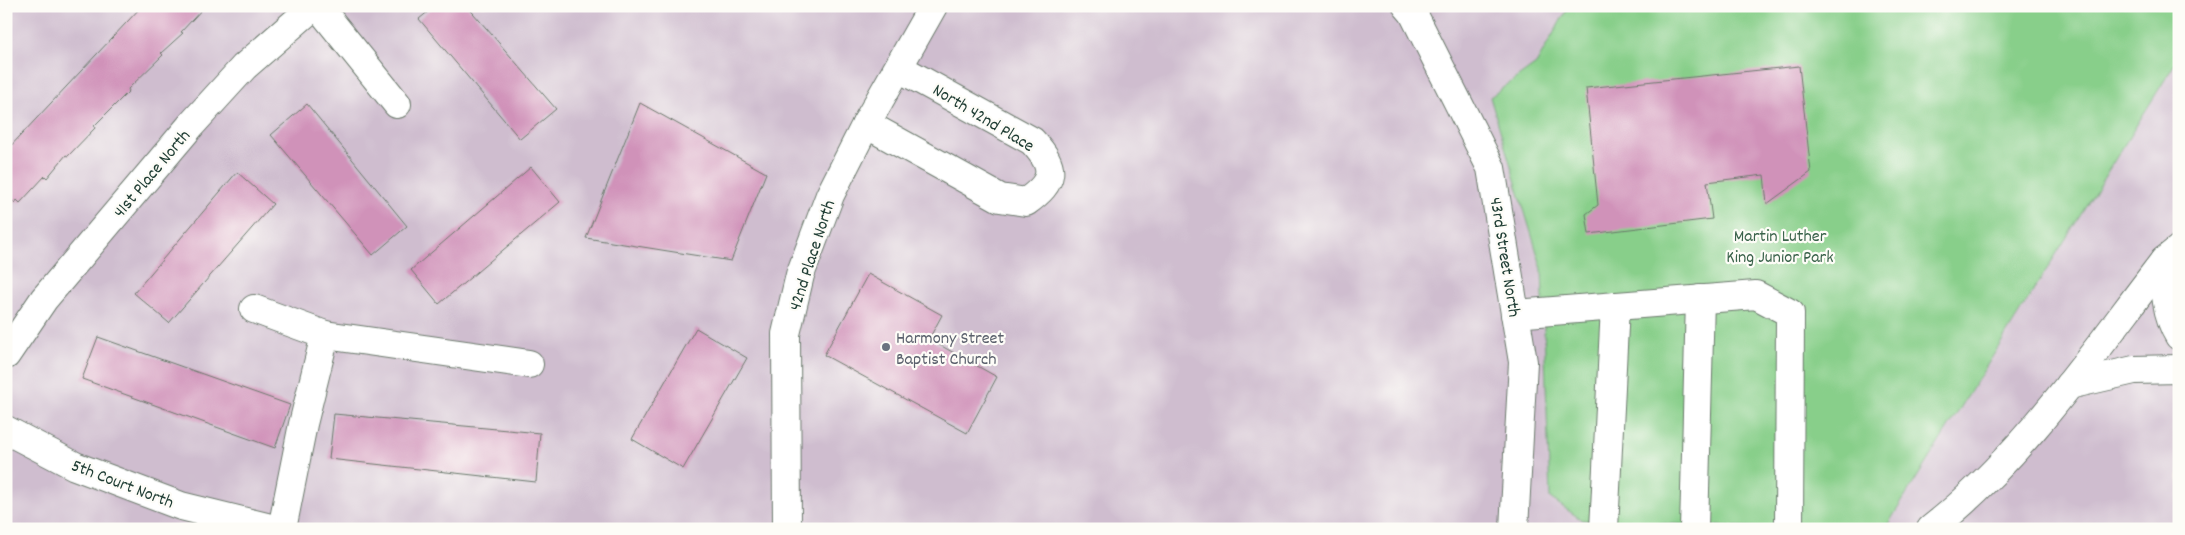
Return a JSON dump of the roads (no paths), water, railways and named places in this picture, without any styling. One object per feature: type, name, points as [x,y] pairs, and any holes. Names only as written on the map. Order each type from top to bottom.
[{"type":"street","name":"41st Place North","points":[[6,355],[44,299],[192,124],[244,67],[314,6]]},
{"type":"street","points":[[318,6],[397,104]]},
{"type":"street","name":"42nd Place North","points":[[786,529],[786,334],[800,275],[830,195],[866,124],[933,6]]},
{"type":"street","name":"43rd Street North","points":[[1407,6],[1413,13],[1491,168],[1523,362],[1514,529]]},
{"type":"street","name":"North 42nd Place","points":[[866,124],[1000,198],[1026,202],[1043,190],[1050,172],[1047,157],[1032,142],[898,68]]},
{"type":"street","points":[[2172,255],[2165,292],[2172,324],[2179,336]]},
{"type":"street","points":[[1931,529],[1967,501],[1996,471],[2069,385],[2172,255]]},
{"type":"street","points":[[1515,314],[1756,295],[1790,313],[1789,529]]},
{"type":"street","points":[[1694,529],[1700,299]]},
{"type":"street","points":[[1604,529],[1615,306]]},
{"type":"street","points":[[254,309],[325,335],[529,364]]},
{"type":"street","points":[[282,529],[302,424],[325,335]]},
{"type":"street","points":[[2069,385],[2134,370],[2179,369]]},
{"type":"street","name":"5th Court North","points":[[6,430],[75,466],[181,506],[275,529]]},
{"type":"place","name":"Harmony Street Baptist Church","points":[[886,347]]},
{"type":"park label","name":"Martin Luther King Junior Park","points":[[1780,245]]}]
